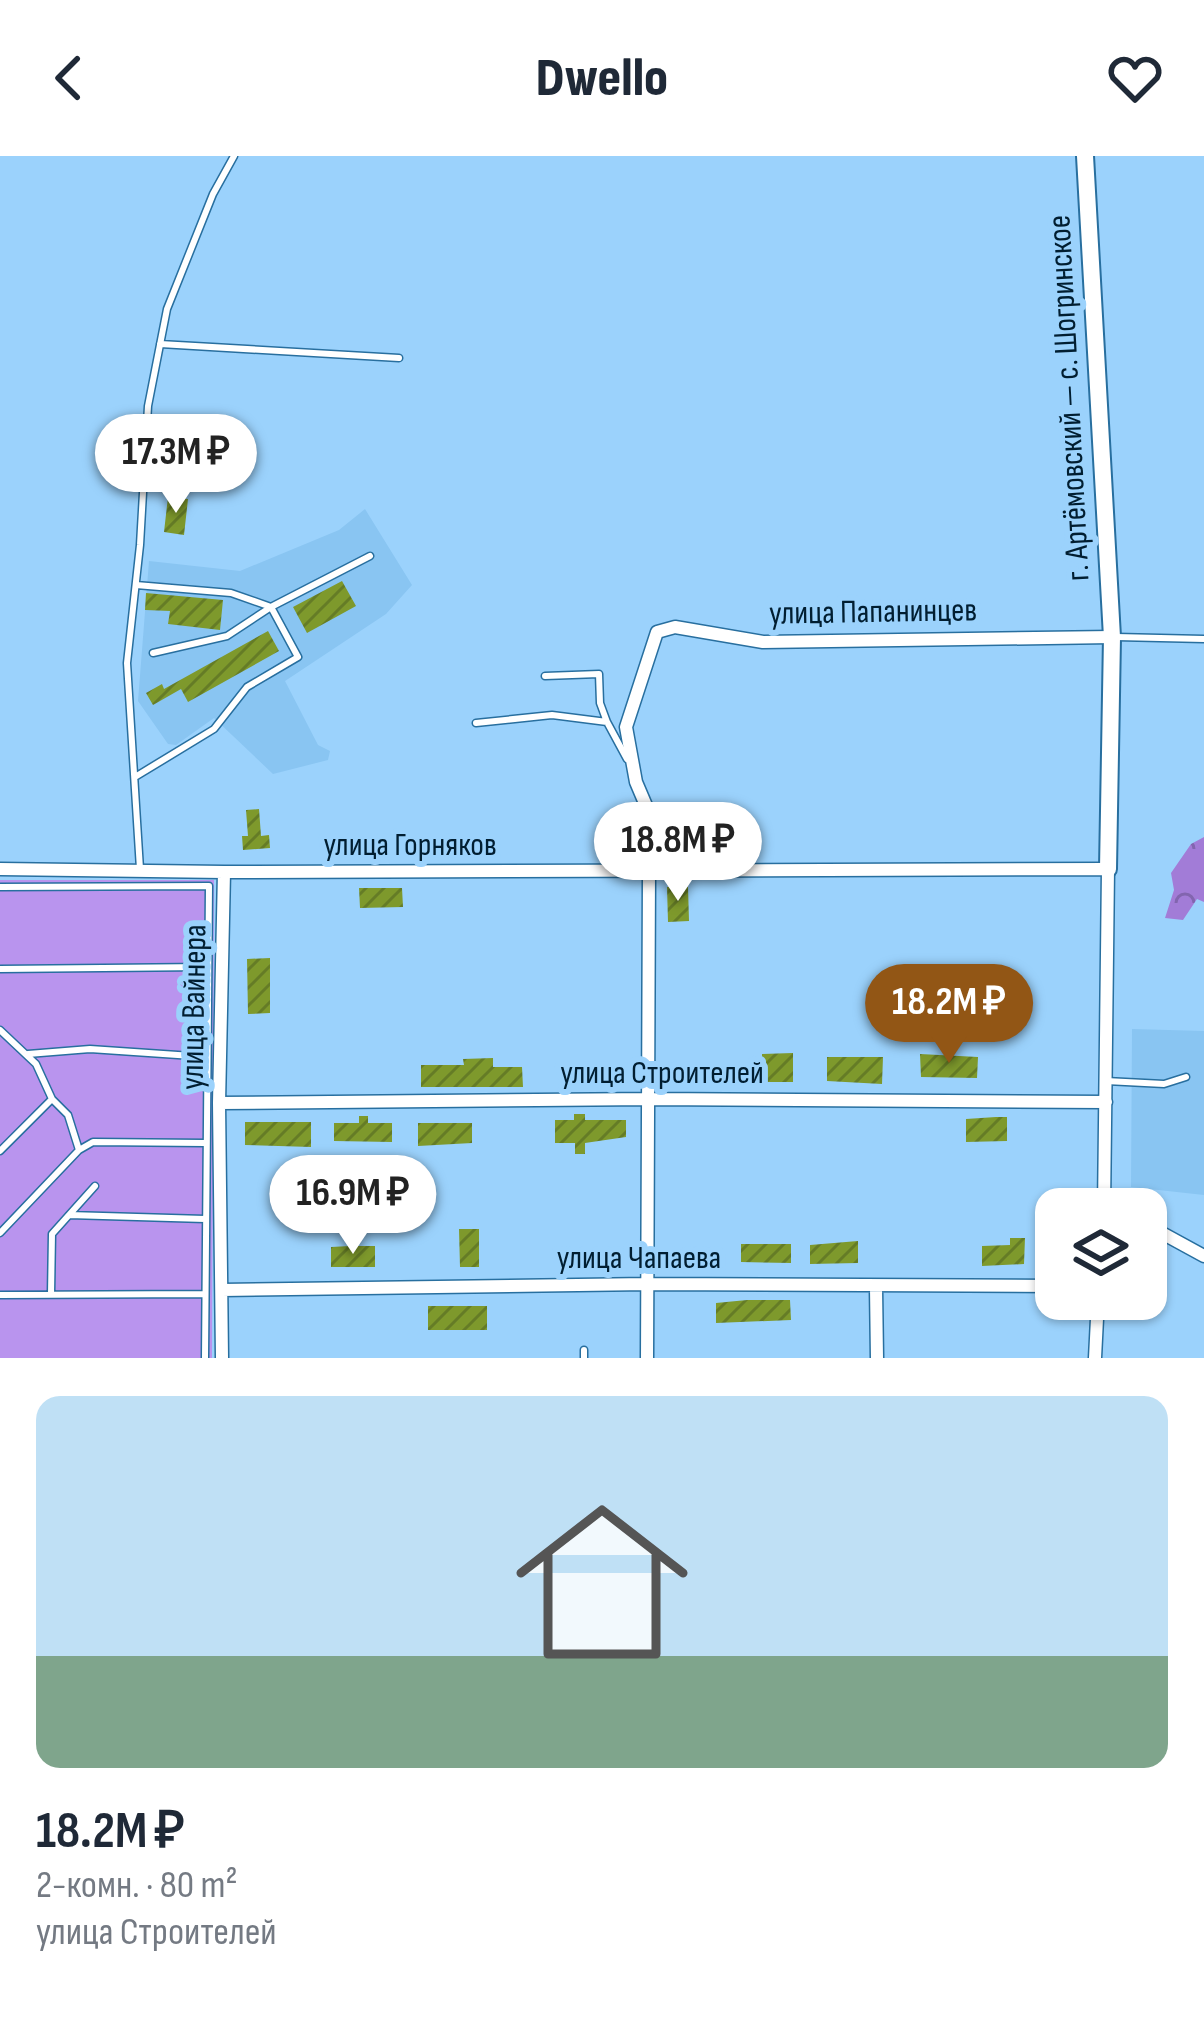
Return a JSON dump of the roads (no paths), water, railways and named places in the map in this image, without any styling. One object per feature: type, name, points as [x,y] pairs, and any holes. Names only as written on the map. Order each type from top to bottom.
[{"type":"street","name":"г. Артёмовский — с. Шогринское","points":[[1085,156],[1112,637],[1108,869]]},
{"type":"street","name":"улица Папанинцев","points":[[634,773],[626,727],[657,632],[675,627],[763,642],[1112,637]]},
{"type":"street","points":[[634,773],[653,822],[647,1358]]},
{"type":"street","name":"улица Горняков","points":[[0,868],[224,872],[1108,869]]},
{"type":"street","points":[[1104,1188],[1108,869]]},
{"type":"street","name":"улица Вайнера","points":[[222,1358],[224,872]]},
{"type":"street","name":"улица Строителей","points":[[220,1103],[1106,1102]]},
{"type":"street","points":[[1167,1236],[1204,1256]]},
{"type":"street","name":"улица Чапаева","points":[[222,1290],[646,1284],[1035,1286]]},
{"type":"street","points":[[875,1288],[877,1358]]},
{"type":"street","points":[[1095,1358],[1096,1320]]},
{"type":"lane","points":[[140,869],[128,663],[148,406],[167,309],[234,156]]},
{"type":"lane","points":[[160,344],[399,358]]},
{"type":"lane","points":[[153,653],[227,636],[370,556]]},
{"type":"lane","points":[[135,777],[214,729],[248,687],[298,657],[271,608],[231,593],[136,585]]},
{"type":"lane","points":[[1112,637],[1204,639]]},
{"type":"lane","points":[[545,676],[599,674],[600,703],[634,773]]},
{"type":"lane","points":[[476,723],[552,716],[608,722]]},
{"type":"lane","points":[[0,887],[209,886],[205,1358]]},
{"type":"lane","points":[[0,969],[207,967]]},
{"type":"lane","points":[[0,1030],[28,1054],[52,1099],[68,1115],[79,1150]]},
{"type":"lane","points":[[28,1054],[90,1049],[207,1057]]},
{"type":"lane","points":[[1106,1081],[1164,1084],[1186,1077]]},
{"type":"lane","points":[[0,1151],[52,1099]]},
{"type":"lane","points":[[0,1233],[79,1150],[93,1142],[205,1143]]},
{"type":"lane","points":[[51,1294],[52,1234],[95,1186]]},
{"type":"lane","points":[[69,1214],[205,1219]]},
{"type":"lane","points":[[0,1294],[204,1294]]}]
